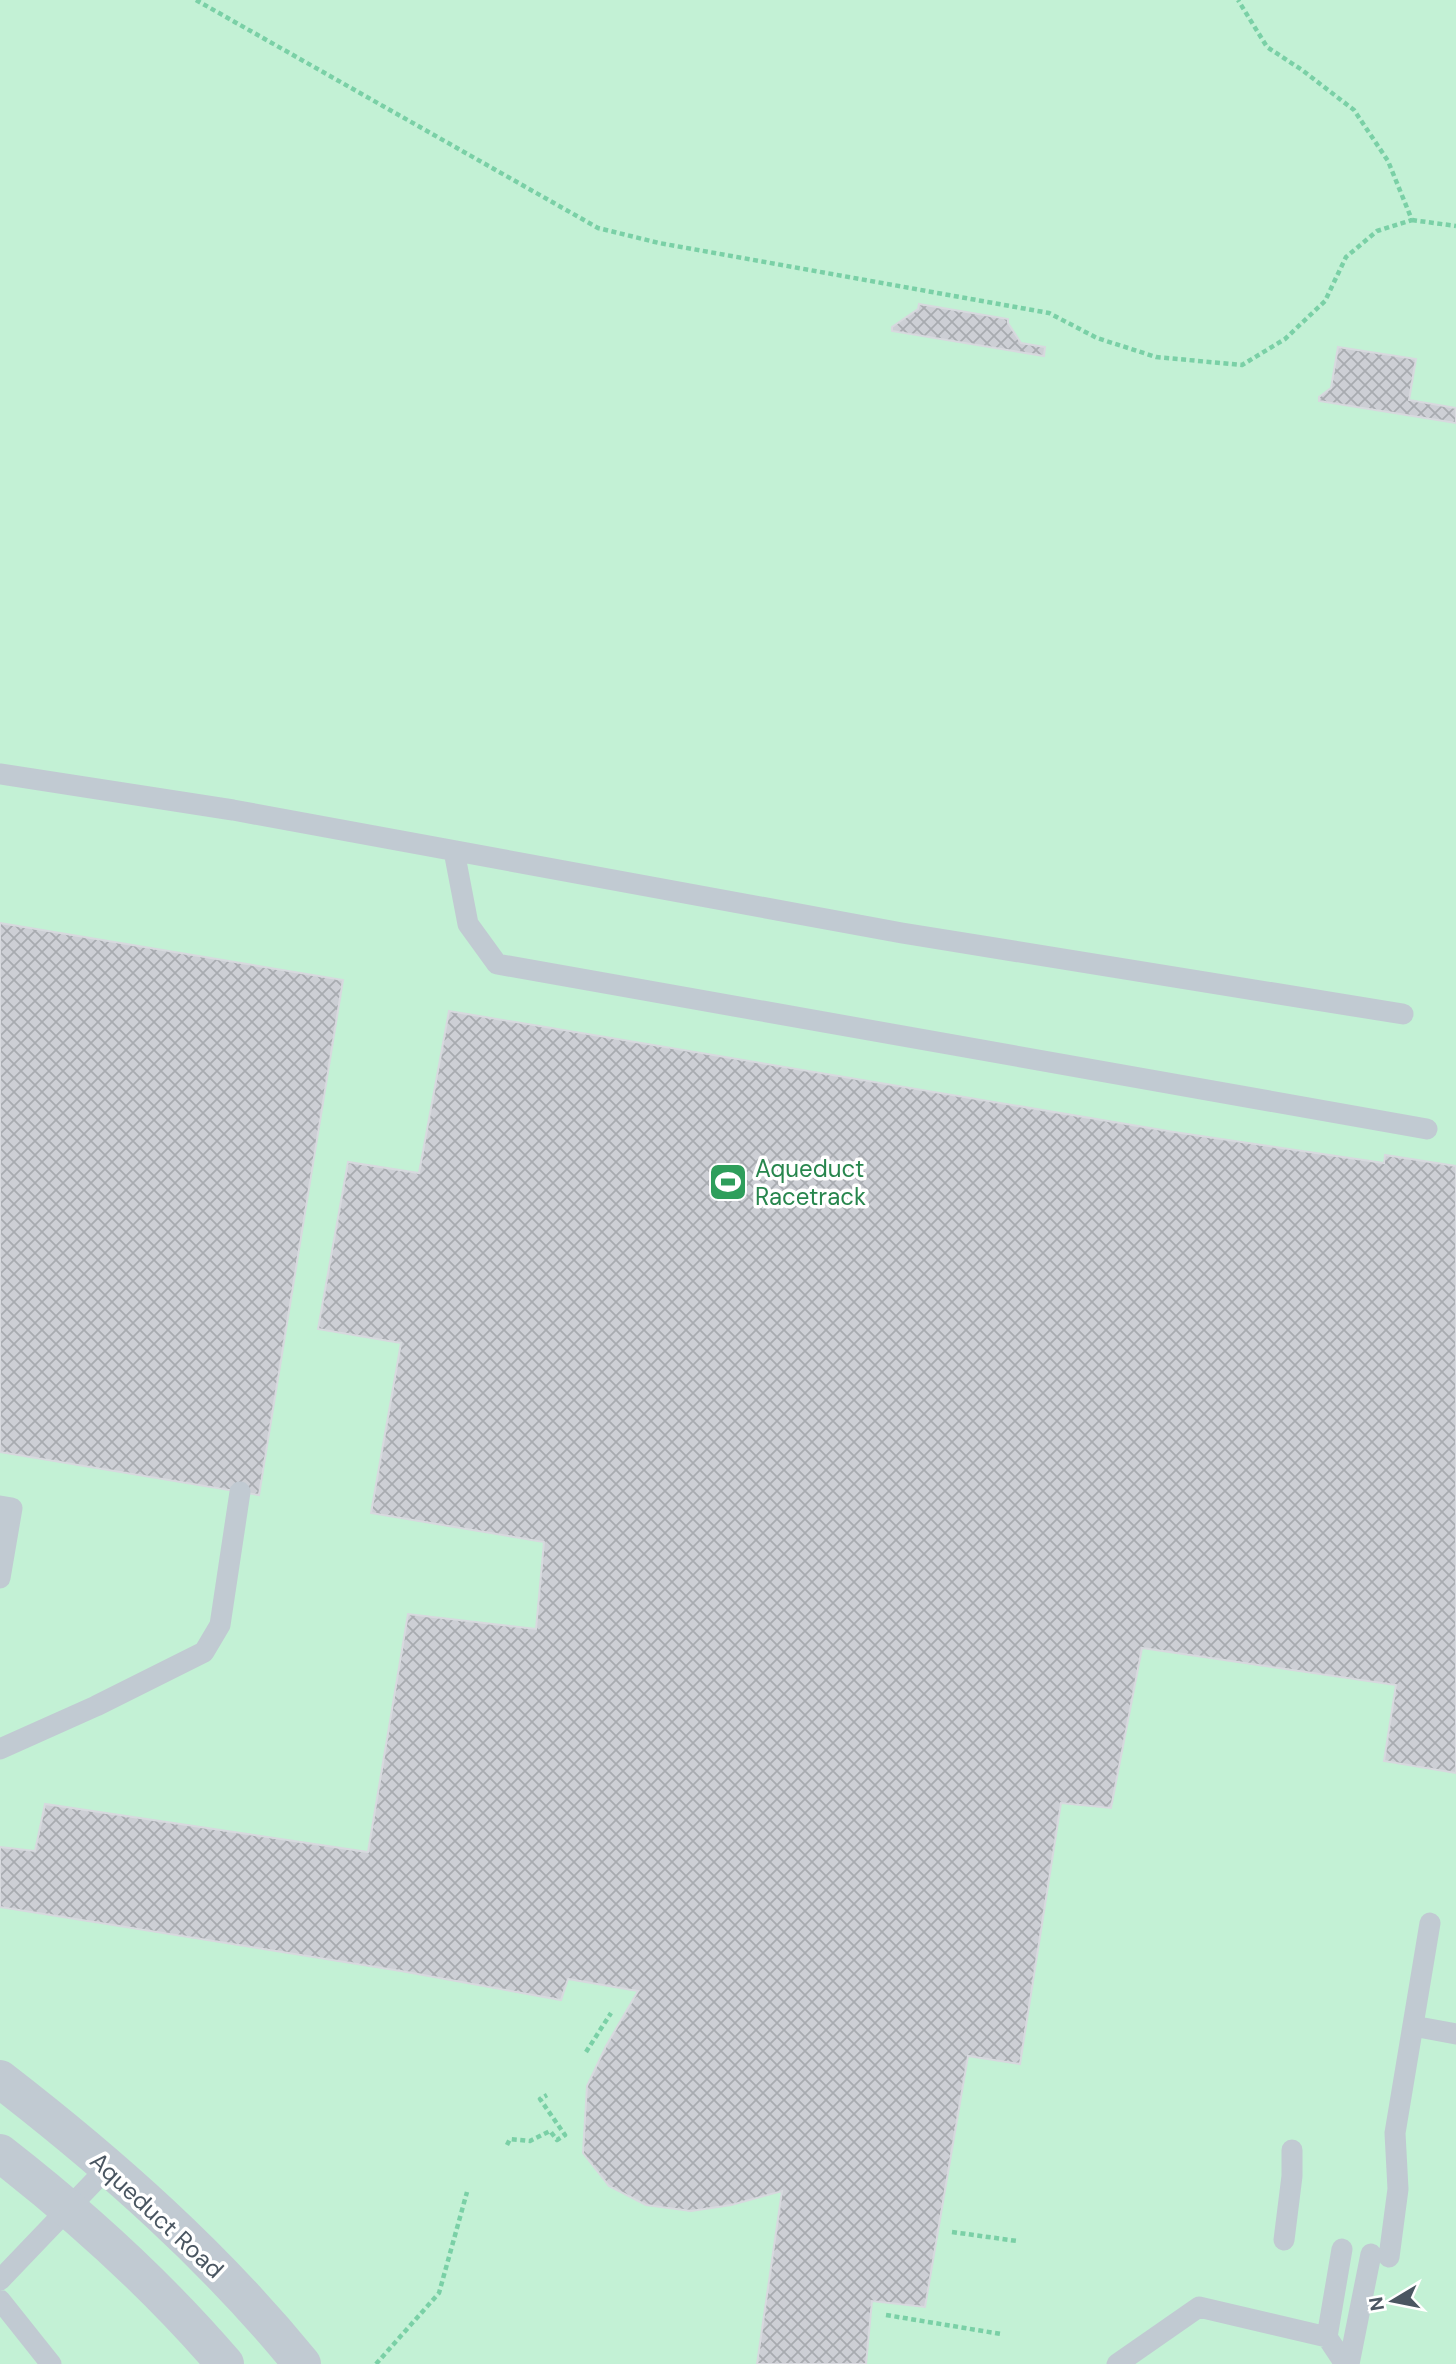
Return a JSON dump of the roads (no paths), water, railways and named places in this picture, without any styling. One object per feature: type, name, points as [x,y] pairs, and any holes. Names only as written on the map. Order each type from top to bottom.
[{"type":"street","name":"Aqueduct Road","points":[[0,2079],[109,2166],[180,2230],[302,2364]]},
{"type":"street","points":[[0,2153],[68,2208],[156,2290],[225,2364]]},
{"type":"lane","points":[[0,774],[233,810],[902,933],[1402,1014]]},
{"type":"lane","points":[[454,850],[468,924],[498,964],[1427,1129]]},
{"type":"lane","points":[[0,1749],[204,1653],[220,1625],[240,1492]]},
{"type":"lane","points":[[0,1506],[12,1508],[0,1578]]},
{"type":"lane","points":[[1347,2364],[1398,2189],[1395,2133],[1430,1923]]},
{"type":"lane","points":[[1413,2025],[1456,2034]]},
{"type":"lane","points":[[1284,2240],[1292,2176],[1292,2150]]},
{"type":"lane","points":[[0,2280],[109,2166]]},
{"type":"lane","points":[[1327,2337],[1342,2249]]},
{"type":"lane","points":[[0,2300],[51,2364]]},
{"type":"lane","points":[[1117,2364],[1199,2306],[1327,2337],[1347,2364]]},
{"type":"place","name":"Aqueduct Racetrack","points":[[728,1182]]}]
